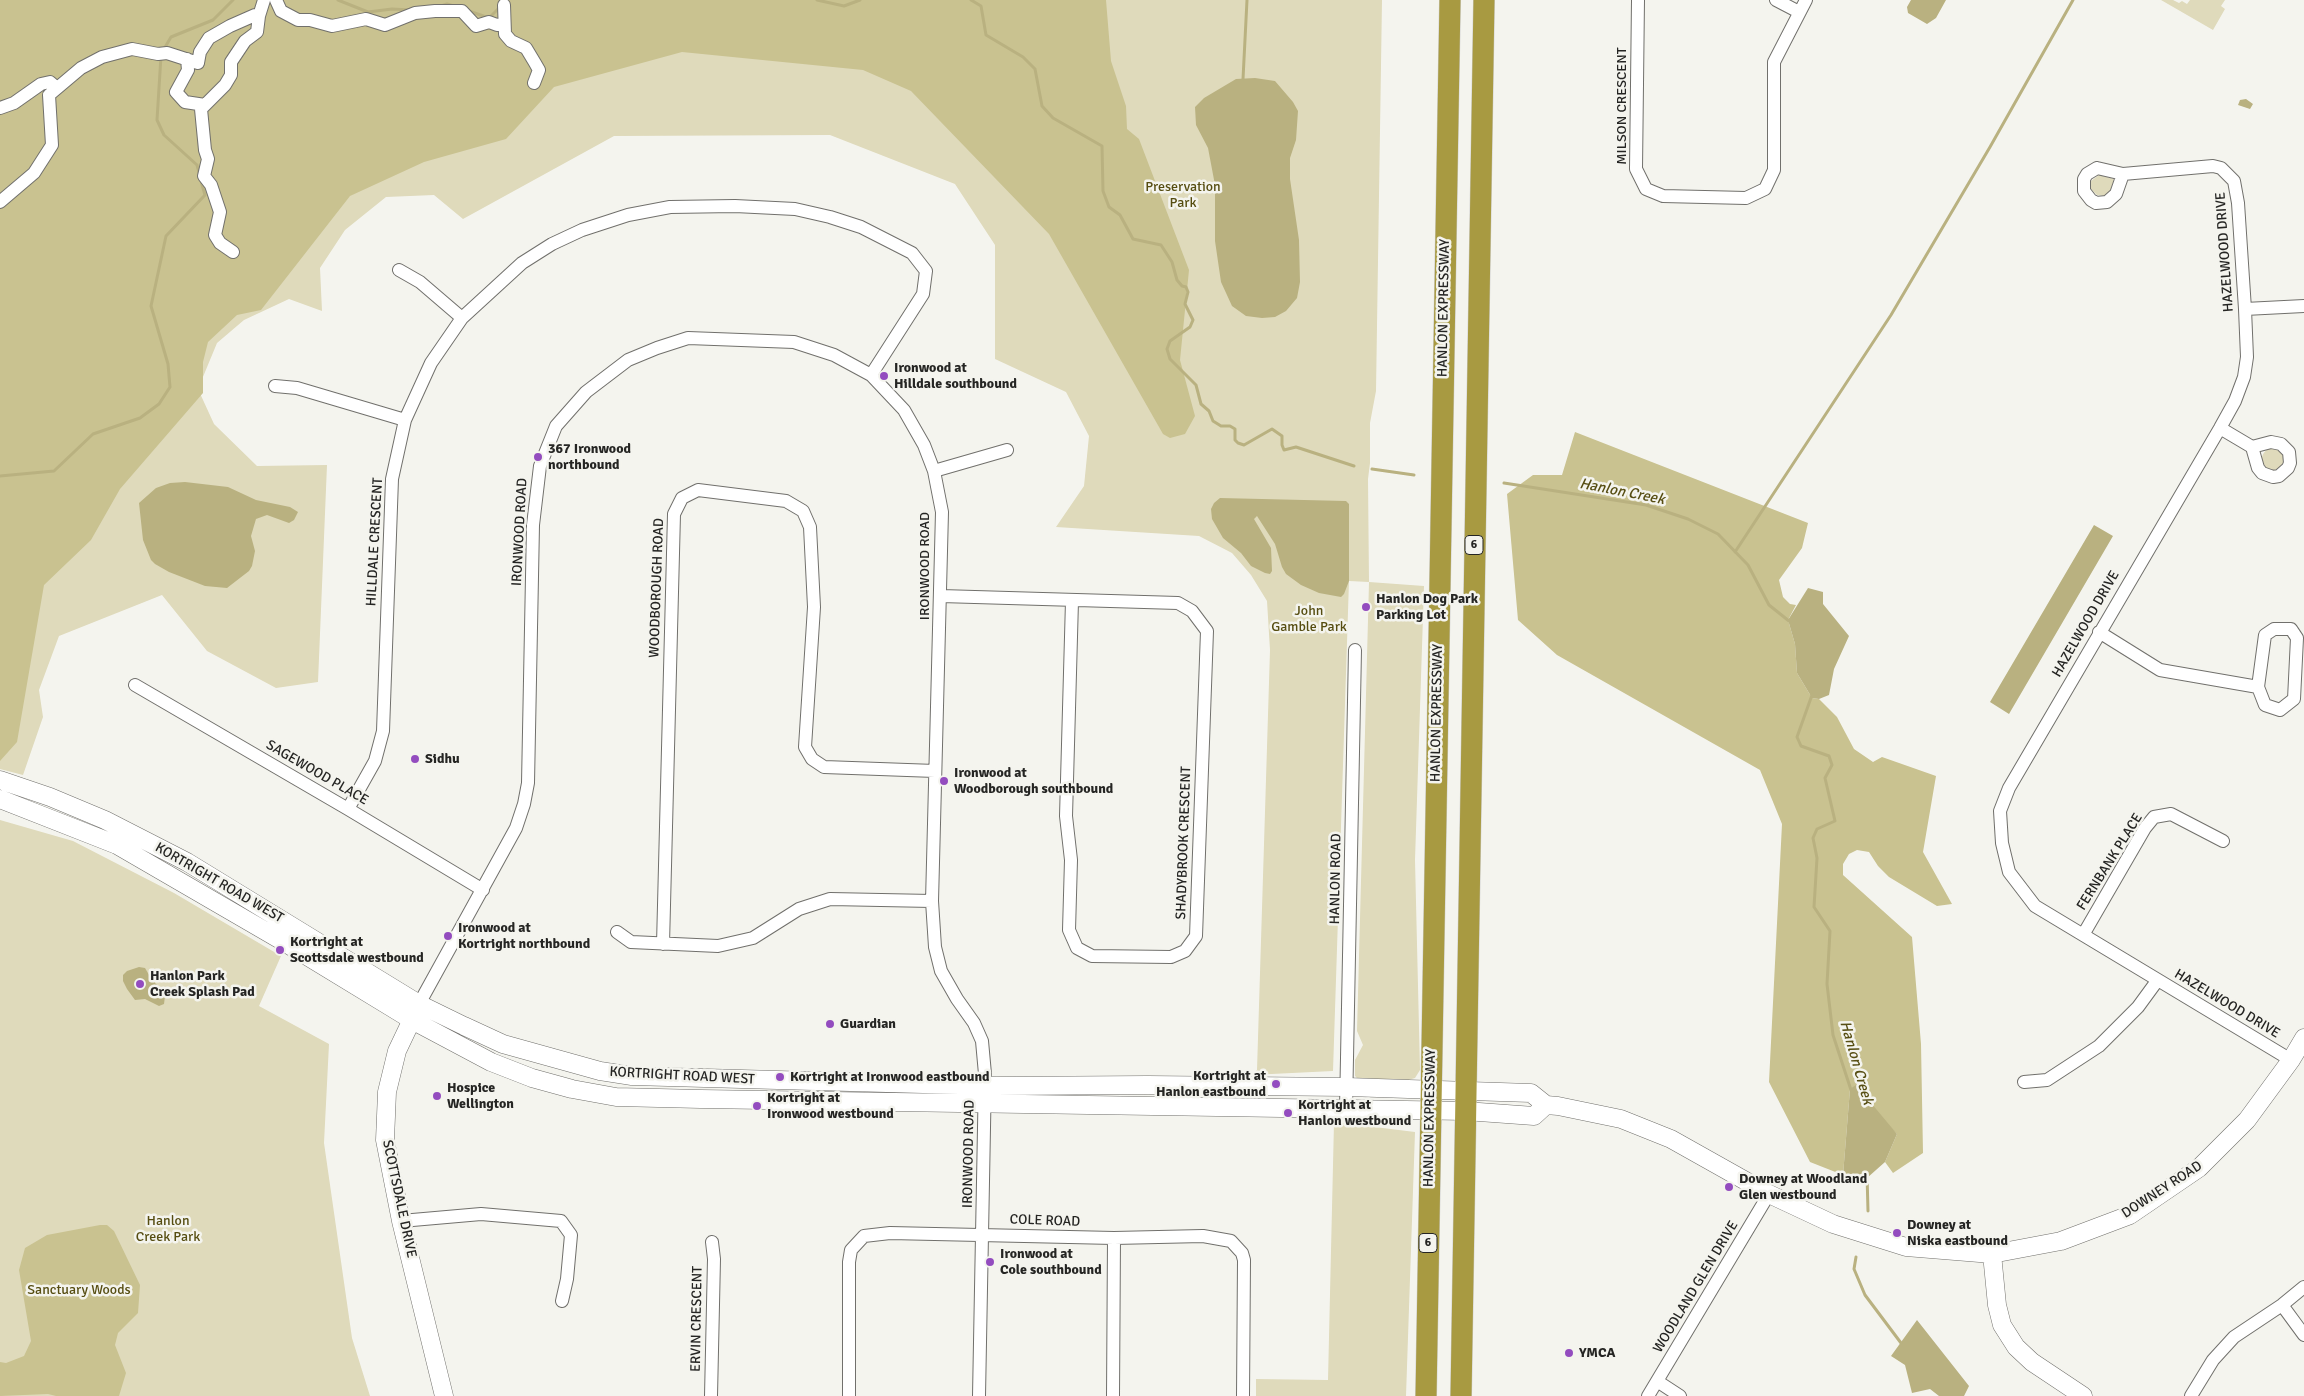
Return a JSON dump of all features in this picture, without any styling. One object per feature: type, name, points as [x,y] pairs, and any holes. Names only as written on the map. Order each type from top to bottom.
[{"type":"highway","name":"HANLON EXPRESSWAY","points":[[1426,1396],[1450,0]]},
{"type":"highway","name":"6","points":[[1461,1396],[1484,0]]},
{"type":"street","points":[[233,252],[220,243],[215,235],[220,212],[211,185],[204,176],[208,159],[205,150],[201,109],[225,85],[231,75],[231,62],[246,41],[257,32],[264,0]]},
{"type":"street","points":[[276,0],[281,11],[298,20],[310,20],[332,26],[366,18],[385,25],[415,14],[435,11],[462,12],[476,26],[489,22],[497,26],[504,24]]},
{"type":"street","name":"MILSON CRESCENT","points":[[1638,0],[1636,169],[1646,190],[1663,196],[1746,198],[1765,189],[1774,170],[1774,62],[1798,12],[1806,0]]},
{"type":"street","points":[[1776,0],[1798,12]]},
{"type":"street","points":[[502,2],[505,34],[526,48],[539,70],[534,83]]},
{"type":"street","points":[[0,202],[34,173],[52,145],[49,95],[81,68],[119,52],[132,49],[158,54],[167,53],[198,63],[200,52],[209,38],[255,15],[259,16]]},
{"type":"street","points":[[187,59],[188,70],[176,92],[185,102],[205,105]]},
{"type":"street","points":[[0,108],[14,103],[42,84],[50,82],[57,88]]},
{"type":"street","name":"HAZELWOOD DRIVE","points":[[2123,174],[2213,166],[2221,168],[2229,174],[2237,189],[2248,357],[2244,377],[2235,401],[2009,788],[2000,811],[2002,843],[2009,872],[2035,906],[2291,1060]]},
{"type":"street","name":"HILLDALE CRESCENT","points":[[348,809],[375,761],[383,731],[392,479],[404,420],[431,363],[462,318],[522,263],[552,244],[582,230],[628,215],[670,207],[735,206],[795,210],[830,217],[861,227],[912,253],[926,271],[923,294],[871,375]]},
{"type":"street","points":[[400,270],[420,282],[462,318]]},
{"type":"street","points":[[2245,309],[2304,306]]},
{"type":"street","name":"IRONWOOD ROAD","points":[[419,1004],[516,828],[528,783],[533,525],[540,466],[556,426],[586,392],[628,360],[688,338],[794,342],[834,355],[871,375],[904,410],[924,445],[934,471],[942,512],[932,901],[935,947],[941,971],[974,1023],[982,1041],[984,1104],[980,1396]]},
{"type":"street","points":[[274,386],[297,388],[404,420]]},
{"type":"street","points":[[2220,428],[2252,447]]},
{"type":"street","points":[[934,471],[1006,450]]},
{"type":"street","name":"WOODBOROUGH ROAD","points":[[662,944],[674,514],[682,498],[698,490],[786,501],[802,511],[810,527],[814,607],[805,747],[812,759],[824,766],[935,771]]},
{"type":"street","name":"SHADYBROOK CRESCENT","points":[[941,596],[1178,603],[1192,611],[1207,631],[1196,936],[1185,951],[1171,957],[1092,956],[1077,948],[1070,930],[1071,860],[1066,816],[1072,601]]},
{"type":"street","points":[[2274,629],[2291,629],[2297,638],[2294,699],[2280,710],[2265,705],[2258,687],[2265,635],[2274,629]]},
{"type":"street","points":[[2099,632],[2160,670],[2258,687]]},
{"type":"street","name":"HANLON ROAD","points":[[1346,1109],[1355,650]]},
{"type":"street","name":"SAGEWOOD PLACE","points":[[134,686],[348,809],[483,890]]},
{"type":"street","name":"KORTRIGHT ROAD WEST","points":[[0,780],[50,797],[105,820],[187,862],[419,1004],[503,1044],[600,1071],[632,1076],[984,1085],[1430,1090],[1465,1101]]},
{"type":"street","name":"KORTRIGHT ROAD WEST","points":[[0,799],[117,845],[279,939],[412,1020],[492,1062],[532,1078],[572,1089],[616,1097],[1430,1111]]},
{"type":"street","name":"FERNBANK PLACE","points":[[2083,935],[2145,828],[2154,817],[2171,814],[2223,840]]},
{"type":"street","points":[[617,932],[631,942],[718,946],[753,938],[799,909],[830,899],[932,901]]},
{"type":"street","points":[[2024,1082],[2047,1080],[2099,1046],[2138,1007],[2157,981]]},
{"type":"street","name":"SCOTTSDALE DRIVE","points":[[419,1004],[397,1052],[386,1092],[385,1140],[401,1221],[444,1396]]},
{"type":"street","name":"DOWNEY ROAD","points":[[1430,1111],[1465,1101],[1531,1094],[1546,1105],[1621,1119],[1671,1138],[1769,1194],[1833,1224],[1906,1247],[1992,1254],[2061,1241],[2130,1215],[2199,1168],[2247,1120],[2291,1060],[2304,1038]]},
{"type":"street","name":"WOODLAND GLEN DRIVE","points":[[1648,1396],[1769,1194]]},
{"type":"street","points":[[401,1221],[481,1214],[561,1221],[571,1234],[562,1301]]},
{"type":"street","name":"COLE ROAD","points":[[849,1396],[849,1262],[851,1250],[856,1242],[864,1236],[874,1234],[982,1234],[1114,1238],[1203,1236],[1231,1241],[1237,1247],[1244,1260],[1243,1396]]},
{"type":"street","points":[[1113,1396],[1114,1238]]},
{"type":"street","name":"ERVIN CRESCENT","points":[[711,1396],[714,1259],[712,1242]]},
{"type":"street","points":[[1992,1254],[1997,1305],[2002,1325],[2016,1346],[2032,1362],[2083,1396]]},
{"type":"street","points":[[2191,1396],[2214,1360],[2234,1337],[2282,1305],[2304,1287]]},
{"type":"street","points":[[2282,1305],[2304,1335]]},
{"type":"street","points":[[1657,1381],[1680,1396]]},
{"type":"green space","name":"Preservation Park","points":[[0,0],[1382,0],[1376,391],[1370,423],[1368,479],[1369,582],[1349,581],[1333,1071],[1251,1075],[1257,1070],[1270,650],[1267,601],[1251,575],[1232,553],[1199,536],[1056,527],[1084,486],[1089,436],[1066,392],[995,359],[995,245],[955,184],[830,135],[614,136],[463,219],[434,195],[386,197],[345,230],[320,268],[322,311],[289,299],[244,320],[217,343],[198,389],[214,424],[257,466],[327,465],[318,682],[276,688],[207,651],[162,595],[59,636],[39,690],[43,717],[23,775],[0,769]]},
{"type":"green space","points":[[0,0],[1106,0],[1111,61],[1126,106],[1127,129],[1139,139],[1189,270],[1180,360],[1195,416],[1185,434],[1170,438],[1163,434],[1049,234],[911,91],[863,70],[682,52],[554,87],[506,139],[424,162],[350,196],[261,310],[237,315],[208,342],[203,362],[203,393],[120,489],[91,540],[44,585],[17,742],[0,761]]},
{"type":"green space","points":[[2161,0],[2173,0],[2179,3],[2182,1],[2187,4],[2190,0],[2225,0],[2221,6],[2225,9],[2213,30]]},
{"type":"green space","points":[[2099,175],[2114,179],[2110,192],[2104,196],[2097,195],[2090,188],[2091,181]]},
{"type":"green space","points":[[1575,432],[1808,523],[1802,548],[1779,580],[1783,597],[1790,604],[1796,605],[1788,620],[1795,644],[1797,673],[1812,698],[1819,699],[1837,717],[1854,749],[1873,762],[1882,757],[1936,776],[1923,852],[1952,904],[1937,906],[1889,877],[1878,866],[1869,852],[1857,850],[1849,854],[1843,864],[1843,875],[1912,937],[1921,1044],[1923,1153],[1893,1173],[1885,1162],[1897,1134],[1850,1089],[1843,1175],[1810,1162],[1769,1082],[1782,824],[1760,770],[1557,655],[1518,620],[1507,494],[1533,475],[1562,475]]},
{"type":"green space","points":[[2273,448],[2281,451],[2284,459],[2281,467],[2273,470],[2265,467],[2262,459],[2265,451]]},
{"type":"green space","points":[[1369,582],[1424,586],[1415,860],[1420,1070],[1415,1078],[1405,1081],[1361,1082],[1355,1076],[1355,1060],[1363,1045],[1357,1031]]},
{"type":"green space","name":"Hanlon Creek Park","points":[[0,820],[73,841],[174,893],[281,956],[259,1006],[329,1044],[324,1143],[352,1338],[370,1396],[0,1396]]},
{"type":"green space","points":[[1334,1122],[1415,1132],[1406,1396],[1256,1396],[1256,1379],[1328,1380]]},
{"type":"green space","name":"Sanctuary Woods","points":[[107,1225],[114,1231],[140,1285],[138,1313],[118,1333],[115,1345],[126,1373],[119,1396],[56,1396],[48,1394],[0,1396],[0,1362],[6,1363],[24,1356],[31,1341],[19,1270],[25,1248],[47,1235]]},
{"type":"shaded area","points":[[1911,0],[1946,0],[1936,18],[1927,24],[1908,13],[1907,7]]},
{"type":"shaded area","points":[[1255,78],[1275,81],[1293,102],[1298,111],[1296,140],[1290,158],[1290,179],[1299,240],[1300,282],[1297,298],[1286,311],[1275,317],[1262,318],[1246,316],[1232,306],[1221,282],[1215,241],[1215,185],[1208,148],[1196,125],[1195,107],[1204,98],[1236,79]]},
{"type":"shaded area","points":[[2246,99],[2253,104],[2250,109],[2238,105],[2240,100]]},
{"type":"shaded area","points":[[185,482],[228,487],[256,500],[290,507],[298,512],[294,520],[289,523],[267,515],[256,519],[251,536],[255,551],[249,571],[227,588],[205,586],[169,572],[155,564],[151,560],[143,540],[139,503],[156,488],[170,483]]},
{"type":"shaded area","points":[[1220,498],[1346,501],[1349,504],[1349,581],[1344,594],[1341,597],[1319,593],[1301,585],[1286,574],[1275,544],[1257,516],[1254,519],[1271,548],[1272,571],[1270,574],[1265,573],[1251,566],[1241,553],[1223,538],[1212,519],[1211,509]]},
{"type":"shaded area","points":[[2094,525],[2113,536],[2009,714],[1990,702]]},
{"type":"shaded area","points":[[1808,588],[1823,592],[1823,604],[1849,636],[1834,669],[1829,695],[1819,699],[1812,698],[1797,673],[1795,644],[1788,620]]},
{"type":"shaded area","name":"Hanlon Park Creek Splash Pad","points":[[139,967],[145,968],[152,980],[160,988],[160,993],[165,996],[164,1004],[159,1006],[145,999],[135,1000],[127,989],[123,981],[123,975],[127,971]]},
{"type":"shaded area","points":[[1856,1085],[1897,1134],[1885,1162],[1867,1178],[1843,1175],[1850,1089]]},
{"type":"shaded area","points":[[1917,1320],[1969,1386],[1964,1396],[1939,1396],[1930,1389],[1912,1393],[1905,1365],[1891,1356]]},
{"type":"waterway","points":[[164,49],[171,37],[213,20],[233,0]]},
{"type":"waterway","name":"Hanlon Creek","points":[[338,0],[368,12],[392,9],[410,10]]},
{"type":"waterway","name":"Hanlon Creek","points":[[817,0],[844,6],[860,0]]},
{"type":"waterway","name":"Hanlon Creek","points":[[971,0],[981,6],[986,35],[1023,57],[1035,69],[1042,106],[1053,118],[1102,146],[1103,191],[1109,207],[1120,215],[1133,239],[1161,245],[1172,262],[1177,280],[1182,286],[1186,287],[1188,292],[1185,304],[1193,320],[1190,327],[1170,341],[1167,349],[1170,359],[1196,385],[1201,404],[1209,411],[1213,421],[1221,426],[1230,426],[1235,429],[1235,440],[1244,445],[1272,429],[1282,436],[1284,450],[1296,447],[1354,466]]},
{"type":"waterway","points":[[1243,79],[1247,0]]},
{"type":"waterway","points":[[1735,552],[1891,315],[1990,147],[2073,0]]},
{"type":"waterway","name":"Hanlon Creek","points":[[441,6],[447,4],[454,6]]},
{"type":"waterway","name":"Hanlon Creek","points":[[469,11],[489,18],[500,7]]},
{"type":"waterway","points":[[161,56],[157,120],[164,135],[197,165],[199,173]]},
{"type":"waterway","points":[[0,476],[54,471],[93,434],[140,418],[159,404],[170,387],[168,364],[151,306],[166,236],[205,195],[201,181]]},
{"type":"waterway","name":"Hanlon Creek","points":[[1372,469],[1414,475]]},
{"type":"waterway","name":"Hanlon Creek","points":[[1504,483],[1646,505],[1688,519],[1718,534],[1748,565],[1769,605],[1789,621]]},
{"type":"waterway","name":"Hanlon Creek","points":[[1812,695],[1797,737],[1801,746],[1829,756],[1832,765],[1825,778],[1835,821],[1817,829],[1813,838],[1817,858],[1814,907],[1830,931],[1827,984],[1833,1035],[1851,1090]]},
{"type":"waterway","name":"Hanlon Creek","points":[[1867,1174],[1868,1211]]},
{"type":"waterway","name":"Hanlon Creek","points":[[1856,1257],[1854,1269],[1865,1295],[1901,1343]]},
{"type":"place","name":"Ironwood at Hilldale southbound","points":[[884,376]]},
{"type":"place","name":"367 Ironwood northbound","points":[[538,457]]},
{"type":"place","name":"Hanlon Dog Park Parking Lot","points":[[1366,607]]},
{"type":"place","name":"Sidhu","points":[[415,759]]},
{"type":"place","name":"Ironwood at Woodborough southbound","points":[[944,781]]},
{"type":"place","name":"Ironwood at Kortright northbound","points":[[448,936]]},
{"type":"place","name":"Kortright at Scottsdale westbound","points":[[280,950]]},
{"type":"place","name":"Hanlon Park Creek Splash Pad","points":[[140,984]]},
{"type":"place","name":"Guardian","points":[[830,1024]]},
{"type":"place","name":"Kortright at Ironwood eastbound","points":[[780,1077]]},
{"type":"place","name":"Kortright at Hanlon eastbound","points":[[1276,1084]]},
{"type":"place","name":"Hospice Wellington","points":[[437,1096]]},
{"type":"place","name":"Kortright at Ironwood westbound","points":[[757,1106]]},
{"type":"place","name":"Kortright at Hanlon westbound","points":[[1288,1113]]},
{"type":"place","name":"Downey at Woodland Glen westbound","points":[[1729,1187]]},
{"type":"place","name":"Downey at Niska eastbound","points":[[1897,1233]]},
{"type":"place","name":"Ironwood at Cole southbound","points":[[990,1262]]},
{"type":"place","name":"YMCA","points":[[1569,1353]]},
{"type":"park label","name":"John Gamble Park","points":[[1309,620]]}]
